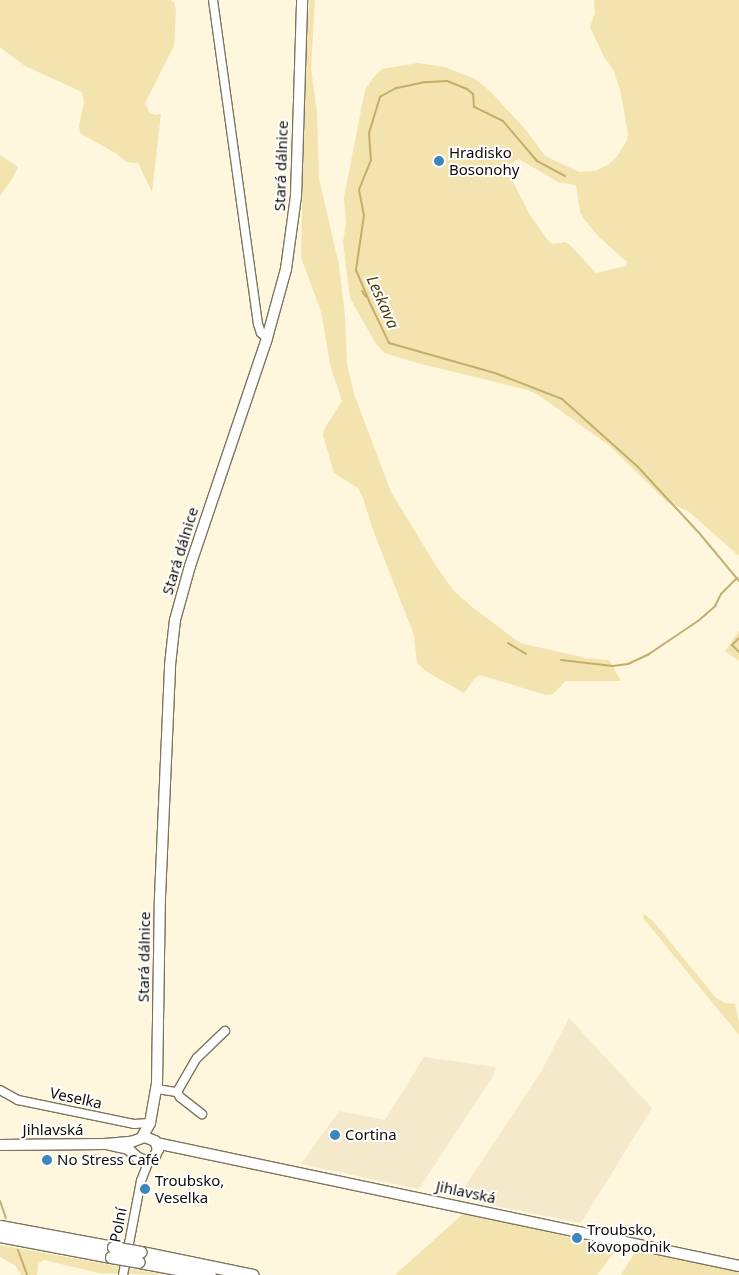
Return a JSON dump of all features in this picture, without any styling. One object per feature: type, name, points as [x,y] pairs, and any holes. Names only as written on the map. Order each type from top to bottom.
[{"type":"highway","points":[[0,1226],[112,1252]]},
{"type":"highway","points":[[0,1236],[253,1275]]},
{"type":"highway","points":[[140,1257],[210,1275]]},
{"type":"main road","name":"Stará dálnice","points":[[154,1149],[150,1123],[157,1089],[160,897],[170,665],[175,620],[190,566],[267,338],[286,269],[295,210],[302,0]]},
{"type":"main road","name":"Stará dálnice","points":[[139,1139],[150,1123]]},
{"type":"main road","name":"Jihlavská","points":[[0,1145],[106,1144],[139,1139],[154,1149]]},
{"type":"main road","points":[[136,1156],[139,1139]]},
{"type":"main road","name":"Jihlavská","points":[[106,1144],[136,1156],[154,1149],[186,1149],[739,1266]]},
{"type":"street","points":[[213,0],[258,324],[261,333],[267,338]]},
{"type":"street","points":[[177,1092],[197,1058],[225,1031]]},
{"type":"street","points":[[157,1089],[177,1092],[180,1097],[202,1114]]},
{"type":"street","name":"Veselka","points":[[0,1090],[18,1100],[134,1124],[150,1123]]},
{"type":"street","name":"Polní","points":[[122,1275],[141,1180],[154,1149]]},
{"type":"street","name":"Polní","points":[[136,1156],[141,1180]]},
{"type":"shaded area","points":[[0,0],[171,0],[174,2],[176,10],[174,46],[145,103],[149,112],[155,115],[161,114],[152,192],[138,163],[126,162],[117,154],[80,133],[79,125],[84,102],[82,92],[25,66],[0,47]]},
{"type":"shaded area","points":[[310,0],[315,0],[311,68],[317,113],[319,179],[339,265],[345,316],[347,364],[354,394],[391,492],[438,569],[454,591],[472,607],[520,643],[586,658],[609,660],[621,681],[566,681],[553,694],[546,695],[480,675],[475,678],[464,693],[427,672],[417,663],[414,635],[373,530],[363,498],[358,488],[334,473],[323,435],[325,428],[342,401],[331,368],[321,312],[301,257],[306,29]]},
{"type":"shaded area","points":[[594,0],[739,0],[739,556],[688,511],[667,502],[610,446],[540,396],[528,390],[417,363],[385,353],[376,344],[350,298],[343,242],[346,224],[344,197],[365,90],[373,78],[382,69],[418,63],[445,67],[475,79],[490,91],[525,129],[545,156],[579,172],[595,171],[608,165],[618,155],[627,140],[628,133],[620,89],[613,69],[604,57],[590,27],[595,13]],"holes":[[[519,159],[558,182],[576,185],[580,212],[584,219],[598,236],[627,262],[626,266],[596,273],[570,245],[565,242],[554,244],[549,242],[530,215],[509,174],[509,164]]]},
{"type":"shaded area","points":[[0,155],[18,167],[0,196]]},
{"type":"shaded area","points":[[739,631],[739,661],[725,651]]},
{"type":"shaded area","points":[[644,914],[653,921],[716,998],[725,1003],[735,1004],[739,1022],[739,1035],[643,918]]},
{"type":"shaded area","points":[[569,1018],[652,1108],[581,1223],[457,1198],[542,1070]]},
{"type":"shaded area","points":[[424,1057],[496,1067],[492,1078],[419,1189],[301,1164],[339,1111],[385,1120]]},
{"type":"shaded area","points":[[464,1213],[617,1248],[597,1275],[395,1275]]},
{"type":"shaded area","points":[[0,1245],[166,1275],[99,1273],[44,1260],[38,1264],[37,1275],[21,1275],[15,1265],[0,1257]]},
{"type":"shaded area","points":[[636,1251],[739,1271],[739,1275],[621,1275]]},
{"type":"waterway","name":"Leskava","points":[[565,176],[537,161],[503,121],[474,107],[473,94],[467,89],[447,81],[425,82],[396,88],[380,97],[369,133],[371,160],[359,190],[364,215],[356,270],[369,301],[389,343],[495,373],[562,399],[638,467],[700,534],[739,581]]},
{"type":"waterway","name":"Leskava","points":[[362,291],[366,297]]},
{"type":"waterway","points":[[561,660],[613,666],[628,664],[649,654],[698,621],[715,606],[721,594],[737,578]]},
{"type":"waterway","name":"Leskava","points":[[739,638],[732,645],[739,652]]},
{"type":"waterway","points":[[508,643],[526,654]]},
{"type":"waterway","points":[[0,1201],[6,1218]]},
{"type":"waterway","points":[[18,1250],[27,1275]]},
{"type":"place","name":"Hradisko Bosonohy","points":[[439,161]]},
{"type":"place","name":"Cortina","points":[[335,1135]]},
{"type":"place","name":"No Stress Café","points":[[47,1160]]},
{"type":"place","name":"Troubsko, Veselka","points":[[145,1189]]},
{"type":"place","name":"Troubsko, Kovopodnik","points":[[577,1238]]}]
